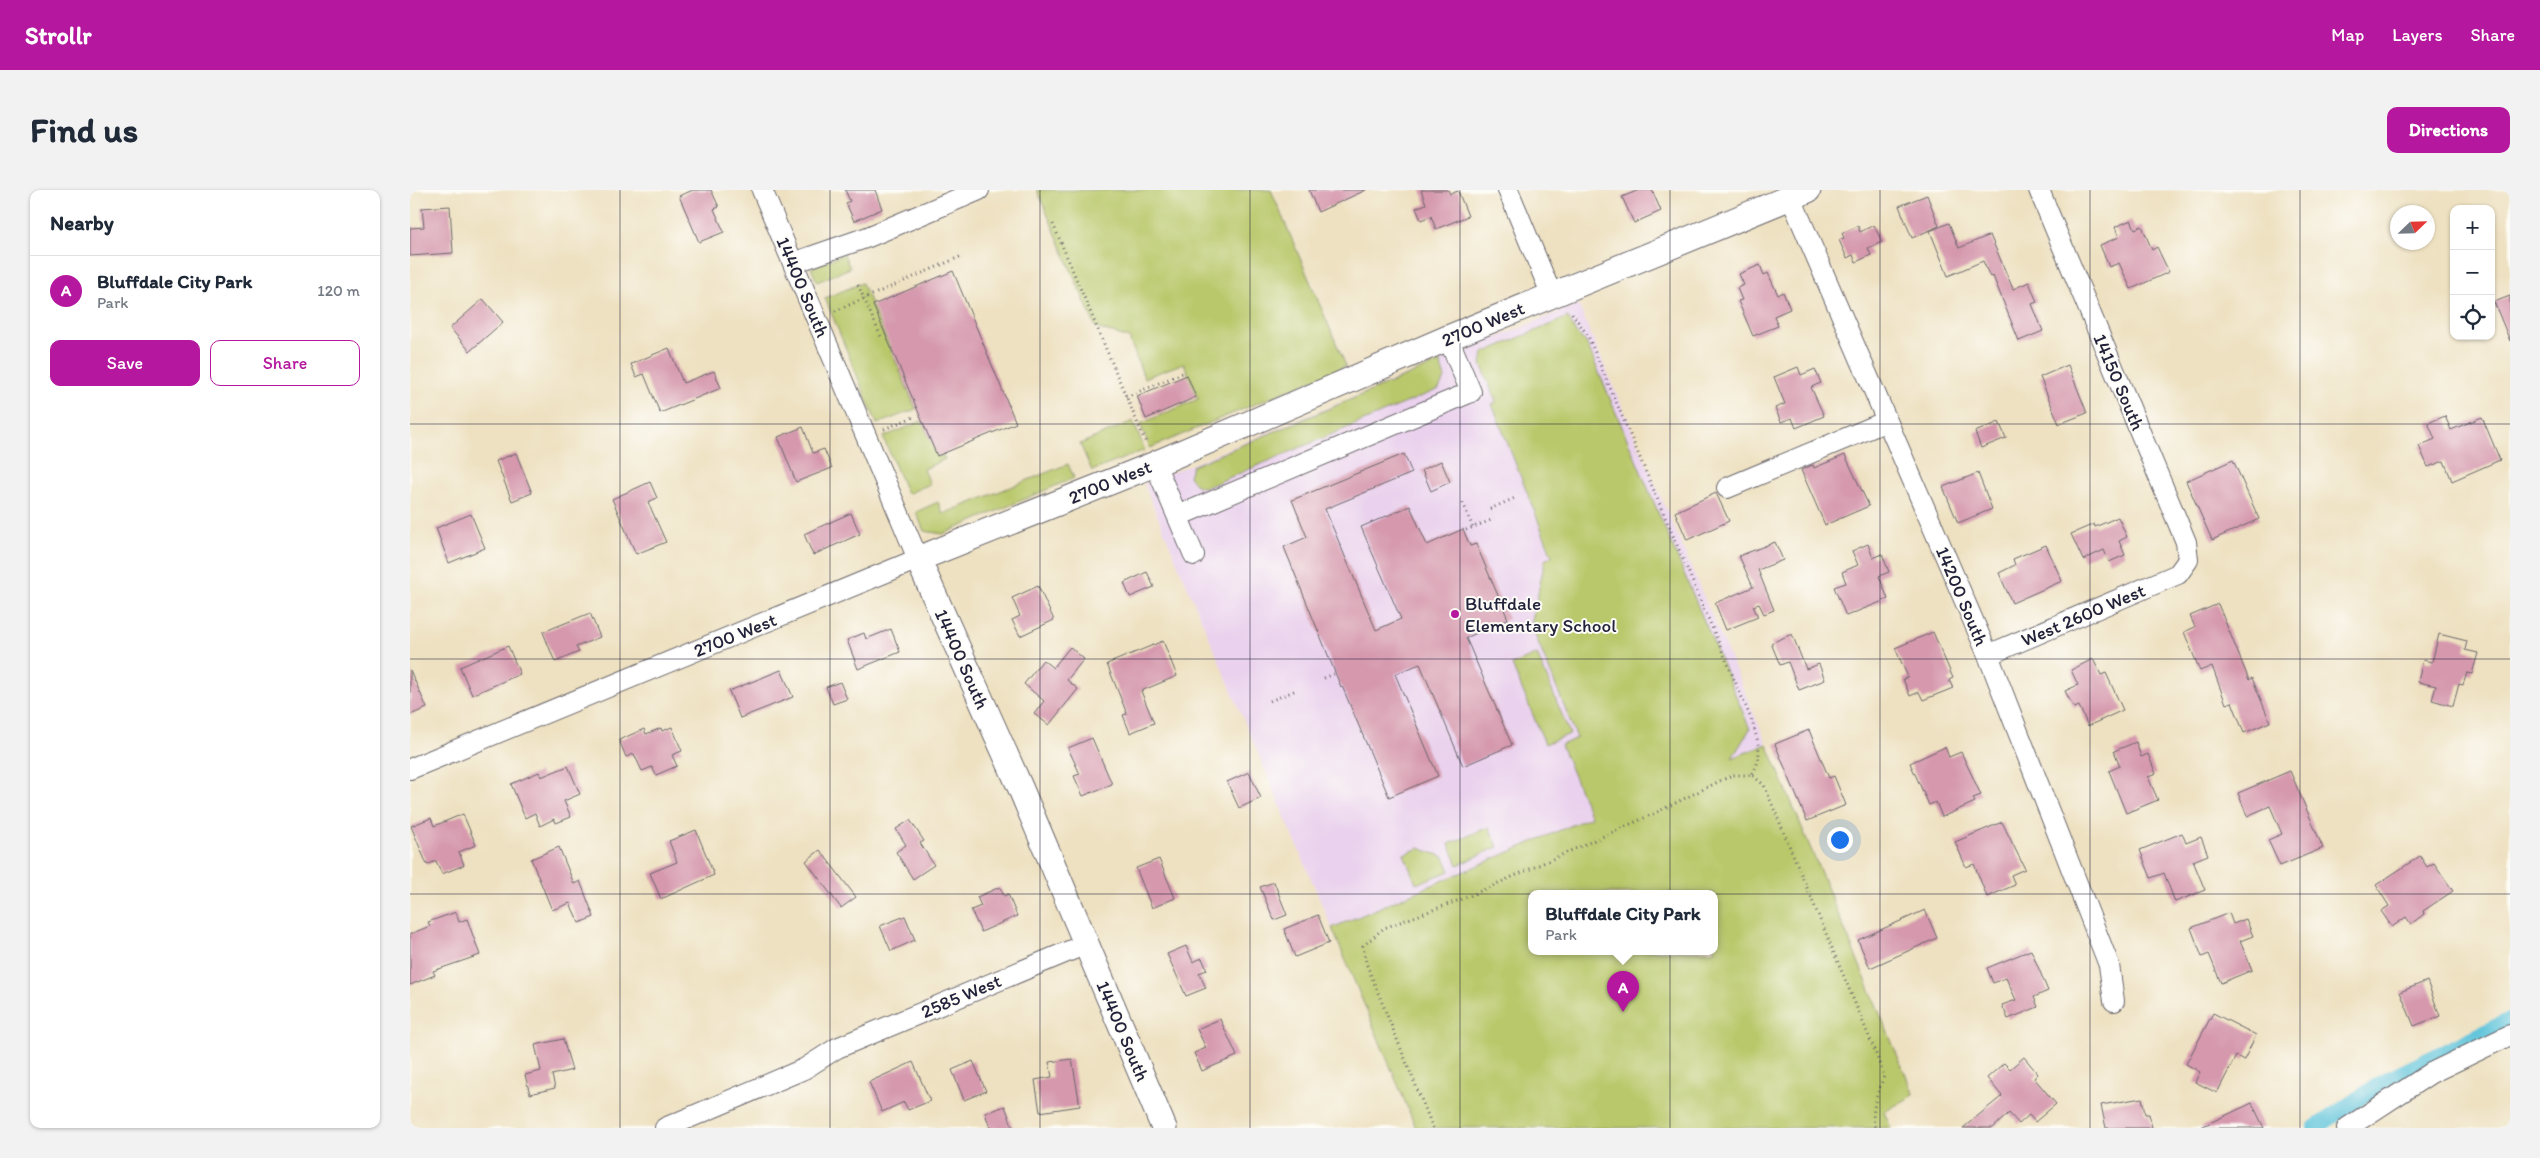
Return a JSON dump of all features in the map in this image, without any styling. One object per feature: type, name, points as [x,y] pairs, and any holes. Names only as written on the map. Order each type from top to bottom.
[{"type":"main road","name":"2700 West","points":[[918,559],[1150,454],[1448,338],[1800,194]]},
{"type":"main road","name":"14400 South","points":[[918,559],[1020,787],[1164,1128]]},
{"type":"street","name":"14400 South","points":[[762,190],[918,559]]},
{"type":"street","points":[[793,263],[868,237],[979,190]]},
{"type":"street","points":[[1508,190],[1552,296]]},
{"type":"street","name":"14150 South","points":[[2038,190],[2186,542],[2188,560],[2178,574]]},
{"type":"street","name":"14200 South","points":[[1800,194],[1887,420],[1988,656],[2109,965],[2114,1001]]},
{"type":"street","points":[[1178,516],[1470,392],[1448,338]]},
{"type":"street","points":[[1727,488],[1887,420]]},
{"type":"street","points":[[1150,454],[1194,555]]},
{"type":"street","name":"2700 West","points":[[410,769],[918,559]]},
{"type":"street","name":"West 2600 West","points":[[1988,656],[2178,574]]},
{"type":"street","name":"2585 West","points":[[665,1128],[804,1069],[836,1048],[1086,944]]},
{"type":"street","points":[[2347,1128],[2431,1073],[2510,1035]]},
{"type":"path","points":[[1053,224],[1150,454]]},
{"type":"path","points":[[835,310],[962,256]]},
{"type":"path","points":[[858,284],[881,337],[884,336]]},
{"type":"path","points":[[1572,313],[1588,336],[1752,721],[1760,753],[1759,762],[1752,775]]},
{"type":"path","points":[[1126,397],[1185,372]]},
{"type":"path","points":[[884,429],[916,416]]},
{"type":"path","points":[[1490,509],[1515,498]]},
{"type":"path","points":[[1463,502],[1473,528]]},
{"type":"path","points":[[1466,530],[1494,519]]},
{"type":"path","points":[[1324,678],[1334,674]]},
{"type":"path","points":[[1270,701],[1294,691]]},
{"type":"path","points":[[1433,1128],[1366,963],[1363,946],[1384,928],[1465,898],[1653,814],[1732,775],[1752,775],[1764,785],[1878,1060],[1884,1076],[1876,1097],[1873,1122],[1875,1128]]},
{"type":"shaded area","name":"Bluffdale Elementary School","points":[[1578,304],[1767,744],[1332,928],[1144,484]]},
{"type":"green space","points":[[1037,190],[1271,190],[1346,366],[1150,448],[1140,424],[1198,399],[1184,363],[1144,378],[1129,338],[1096,328]]},
{"type":"green space","points":[[844,254],[850,268],[817,282],[811,268]]},
{"type":"green space","points":[[862,283],[916,409],[877,424],[825,298]]},
{"type":"green space","points":[[1568,317],[1576,333],[1586,342],[1750,729],[1732,758],[1767,744],[1914,1095],[1884,1112],[1891,1128],[1416,1128],[1332,928],[1591,817],[1561,745],[1577,738],[1531,625],[1545,560],[1552,556],[1492,404],[1496,402],[1481,364],[1483,353]]},
{"type":"green space","points":[[1440,362],[1445,378],[1439,389],[1207,487],[1196,485],[1189,476],[1192,466]]},
{"type":"green space","points":[[922,421],[938,457],[943,455],[945,459],[924,469],[930,484],[907,494],[883,437]]},
{"type":"green space","points":[[1133,421],[1145,450],[1092,471],[1080,444]]},
{"type":"green space","points":[[1068,464],[1074,478],[943,534],[924,531],[916,512],[938,502],[943,514]]},
{"type":"green space","points":[[1537,654],[1570,734],[1545,744],[1512,665]]},
{"type":"green space","points":[[1489,827],[1498,847],[1458,865],[1449,844]]},
{"type":"green space","points":[[1419,848],[1444,857],[1450,871],[1416,884],[1404,854]]},
{"type":"building","points":[[693,190],[711,190],[719,207],[714,209],[724,232],[699,242],[679,196]]},
{"type":"building","points":[[845,190],[875,190],[882,209],[854,221],[846,203],[850,201]]},
{"type":"building","points":[[1309,190],[1366,190],[1318,212]]},
{"type":"building","points":[[1421,190],[1448,190],[1450,194],[1458,191],[1468,216],[1436,229],[1431,216],[1421,220],[1416,208],[1426,204]]},
{"type":"building","points":[[1639,190],[1652,190],[1661,211],[1634,223],[1622,197]]},
{"type":"building","points":[[1927,195],[1939,226],[1912,238],[1899,206]]},
{"type":"building","points":[[450,206],[453,253],[410,256],[410,228],[424,227],[422,208]]},
{"type":"building","points":[[2131,220],[2135,229],[2142,226],[2152,250],[2157,247],[2169,272],[2131,289],[2119,263],[2109,267],[2100,245],[2119,237],[2115,227]]},
{"type":"building","points":[[1949,223],[1959,248],[1990,235],[2013,289],[2029,282],[2037,302],[2032,304],[2043,331],[2019,341],[1993,276],[1990,277],[1983,261],[1948,276],[1930,231]]},
{"type":"building","points":[[1874,225],[1882,242],[1868,248],[1871,255],[1856,262],[1853,255],[1847,258],[1839,240],[1844,238],[1842,233],[1858,226],[1860,232]]},
{"type":"building","points":[[1760,265],[1764,275],[1768,273],[1778,295],[1783,292],[1790,309],[1774,316],[1778,326],[1753,336],[1738,301],[1742,300],[1737,288],[1744,285],[1739,274]]},
{"type":"building","points":[[953,271],[1016,423],[937,456],[873,305]]},
{"type":"building","points":[[2510,296],[2510,341],[2495,304],[2495,302]]},
{"type":"building","points":[[483,299],[503,322],[470,351],[450,328]]},
{"type":"building","points":[[669,348],[683,383],[714,371],[721,388],[660,413],[644,374],[636,377],[631,364]]},
{"type":"building","points":[[2068,365],[2087,413],[2059,424],[2040,377]]},
{"type":"building","points":[[1798,367],[1801,375],[1815,369],[1821,383],[1811,387],[1824,416],[1796,428],[1792,418],[1781,422],[1775,408],[1785,404],[1774,377]]},
{"type":"building","points":[[1187,375],[1196,397],[1146,419],[1137,396]]},
{"type":"building","points":[[2445,416],[2451,430],[2482,417],[2500,460],[2452,481],[2444,461],[2428,467],[2419,446],[2435,439],[2428,423]]},
{"type":"building","points":[[1999,422],[2006,438],[1981,448],[1975,432]]},
{"type":"building","points":[[803,427],[813,453],[824,449],[832,468],[796,482],[778,437]]},
{"type":"building","points":[[516,453],[532,493],[512,501],[496,461]]},
{"type":"building","points":[[1404,454],[1412,473],[1325,509],[1376,630],[1401,619],[1361,527],[1410,506],[1427,545],[1463,529],[1470,546],[1476,544],[1508,619],[1466,638],[1512,745],[1463,766],[1420,664],[1395,674],[1438,776],[1389,797],[1341,687],[1284,547],[1307,537],[1292,500]]},
{"type":"building","points":[[1845,455],[1869,506],[1825,525],[1801,470],[1813,465],[1814,468]]},
{"type":"building","points":[[2233,460],[2259,519],[2212,540],[2186,481]]},
{"type":"building","points":[[1441,461],[1450,482],[1431,491],[1422,470]]},
{"type":"building","points":[[1978,473],[1992,509],[1958,523],[1943,487]]},
{"type":"building","points":[[650,482],[657,498],[648,502],[666,542],[636,554],[612,499]]},
{"type":"building","points":[[1716,493],[1729,521],[1687,540],[1675,512]]},
{"type":"building","points":[[851,513],[860,534],[813,555],[804,534]]},
{"type":"building","points":[[471,514],[485,548],[449,563],[436,528]]},
{"type":"building","points":[[2118,517],[2127,537],[2119,541],[2125,555],[2109,562],[2104,550],[2083,560],[2071,534],[2094,524],[2095,527]]},
{"type":"building","points":[[1775,542],[1783,560],[1758,570],[1774,610],[1764,614],[1759,604],[1753,606],[1758,617],[1726,630],[1715,603],[1753,587],[1739,556]]},
{"type":"building","points":[[1868,544],[1873,558],[1882,554],[1889,572],[1879,576],[1888,599],[1846,616],[1834,587],[1846,583],[1842,572],[1858,565],[1852,551]]},
{"type":"building","points":[[2046,545],[2062,581],[2012,603],[1999,573],[2015,565],[2013,559]]},
{"type":"building","points":[[1147,572],[1154,587],[1130,597],[1124,583]]},
{"type":"building","points":[[1038,586],[1054,620],[1020,636],[1012,620],[1020,616],[1012,598]]},
{"type":"building","points":[[2218,604],[2249,680],[2252,678],[2270,722],[2244,733],[2232,702],[2226,704],[2212,666],[2200,671],[2184,632],[2195,627],[2190,616]]},
{"type":"building","points":[[590,613],[600,637],[576,647],[579,652],[555,662],[543,632]]},
{"type":"building","points":[[891,629],[900,652],[858,669],[847,640],[864,633],[866,639]]},
{"type":"building","points":[[1933,632],[1953,678],[1949,680],[1953,688],[1923,700],[1919,692],[1910,696],[1903,679],[1908,677],[1895,648]]},
{"type":"building","points":[[1792,634],[1806,669],[1819,664],[1825,680],[1799,690],[1788,662],[1780,665],[1771,643]]},
{"type":"building","points":[[2439,634],[2467,641],[2465,650],[2478,653],[2472,674],[2467,673],[2463,685],[2459,684],[2453,706],[2432,700],[2436,686],[2418,682],[2423,660],[2432,662]]},
{"type":"building","points":[[1163,641],[1177,676],[1141,691],[1154,723],[1130,733],[1123,715],[1127,714],[1107,664]]},
{"type":"building","points":[[508,646],[520,674],[472,695],[460,667]]},
{"type":"building","points":[[1070,647],[1084,659],[1067,680],[1078,689],[1049,725],[1034,714],[1044,701],[1024,684],[1043,660],[1053,668]]},
{"type":"building","points":[[2093,659],[2101,675],[2106,673],[2123,710],[2088,726],[2079,706],[2074,708],[2065,691],[2078,685],[2071,670]]},
{"type":"building","points":[[410,670],[427,708],[410,715]]},
{"type":"building","points":[[781,670],[793,697],[740,718],[729,691]]},
{"type":"building","points":[[840,682],[847,699],[833,704],[826,687]]},
{"type":"building","points":[[672,727],[682,751],[672,755],[677,766],[656,775],[652,767],[642,771],[634,754],[626,757],[619,740],[644,729],[646,734],[661,728],[662,731]]},
{"type":"building","points":[[1809,730],[1829,778],[1834,776],[1846,805],[1807,821],[1775,744]]},
{"type":"building","points":[[1092,738],[1112,784],[1083,796],[1074,776],[1080,774],[1068,748]]},
{"type":"building","points":[[2136,742],[2141,757],[2148,754],[2156,774],[2148,777],[2158,800],[2126,813],[2109,771],[2120,766],[2114,751]]},
{"type":"building","points":[[1945,747],[1949,757],[1961,752],[1981,795],[1973,798],[1975,802],[1942,817],[1936,802],[1929,805],[1910,763]]},
{"type":"building","points":[[568,766],[580,794],[564,801],[571,817],[556,823],[554,819],[540,826],[535,813],[525,818],[511,784],[539,772],[541,777]]},
{"type":"building","points":[[2290,771],[2323,848],[2280,866],[2268,840],[2282,834],[2270,806],[2247,816],[2238,793]]},
{"type":"building","points":[[1249,772],[1261,798],[1239,808],[1227,782]]},
{"type":"building","points":[[463,814],[476,845],[459,852],[464,865],[442,874],[436,861],[427,865],[411,826],[431,818],[434,826]]},
{"type":"building","points":[[910,820],[924,841],[920,843],[934,865],[913,879],[896,852],[906,845],[896,829]]},
{"type":"building","points":[[2002,822],[2025,869],[2011,875],[2015,885],[1987,897],[1974,864],[1966,867],[1955,842]]},
{"type":"building","points":[[696,830],[714,875],[661,899],[650,873],[677,862],[669,841]]},
{"type":"building","points":[[2182,833],[2186,843],[2201,837],[2208,855],[2193,861],[2205,890],[2175,902],[2164,873],[2151,878],[2140,850]]},
{"type":"building","points":[[559,847],[574,884],[580,881],[594,917],[579,923],[570,903],[552,910],[531,859]]},
{"type":"building","points":[[820,850],[856,897],[841,908],[806,861]]},
{"type":"building","points":[[2420,856],[2427,867],[2434,863],[2453,891],[2423,911],[2424,914],[2411,924],[2406,917],[2392,927],[2381,911],[2389,906],[2376,885]]},
{"type":"building","points":[[1159,859],[1175,898],[1152,908],[1136,868]]},
{"type":"building","points":[[1274,882],[1287,915],[1274,920],[1260,887]]},
{"type":"building","points":[[1000,887],[1004,896],[1008,894],[1017,916],[981,932],[971,910],[981,906],[977,897]]},
{"type":"building","points":[[1925,910],[1937,938],[1870,968],[1858,940]]},
{"type":"building","points":[[456,912],[459,922],[467,919],[480,955],[433,971],[435,975],[410,985],[410,934],[430,926],[428,922]]},
{"type":"building","points":[[2229,913],[2233,924],[2246,919],[2253,936],[2240,941],[2252,970],[2221,983],[2209,954],[2202,957],[2191,928]]},
{"type":"building","points":[[1318,915],[1329,943],[1295,957],[1284,929]]},
{"type":"building","points":[[905,916],[915,940],[891,951],[880,926]]},
{"type":"building","points":[[1186,946],[1193,962],[1202,958],[1207,970],[1199,973],[1206,988],[1186,996],[1167,954]]},
{"type":"building","points":[[2031,950],[2048,991],[2034,997],[2038,1007],[2008,1019],[2002,1005],[2016,1000],[2006,978],[1993,983],[1987,968]]},
{"type":"building","points":[[2427,981],[2440,1016],[2414,1026],[2400,992]]},
{"type":"building","points":[[2213,1013],[2256,1035],[2244,1060],[2236,1056],[2217,1093],[2195,1082],[2200,1072],[2186,1064]]},
{"type":"building","points":[[1220,1019],[1237,1056],[1202,1071],[1194,1053],[1206,1048],[1197,1029]]},
{"type":"building","points":[[563,1039],[572,1070],[552,1075],[555,1088],[530,1094],[525,1075],[541,1071],[535,1045]]},
{"type":"building","points":[[2024,1057],[2038,1074],[2034,1078],[2056,1104],[2035,1122],[2029,1115],[2019,1124],[2009,1113],[1993,1128],[1963,1128],[2002,1096],[1987,1078],[2004,1063],[2010,1069]]},
{"type":"building","points":[[1072,1059],[1080,1106],[1040,1112],[1035,1080],[1052,1077],[1049,1062]]},
{"type":"building","points":[[973,1061],[986,1091],[964,1100],[952,1070]]},
{"type":"building","points":[[913,1062],[930,1101],[908,1110],[904,1102],[882,1112],[869,1082]]},
{"type":"building","points":[[2142,1098],[2145,1114],[2149,1114],[2152,1128],[2106,1128],[2101,1105]]},
{"type":"building","points":[[2252,1103],[2264,1128],[2199,1128]]},
{"type":"building","points":[[1005,1106],[1013,1128],[990,1128],[985,1113]]},
{"type":"waterway","points":[[2315,1128],[2383,1082],[2510,1020]]},
{"type":"place","name":"Bluffdale Elementary School","points":[[1455,614]]},
{"type":"place","name":"Bluffdale City Park","points":[[1623,1012]]}]
